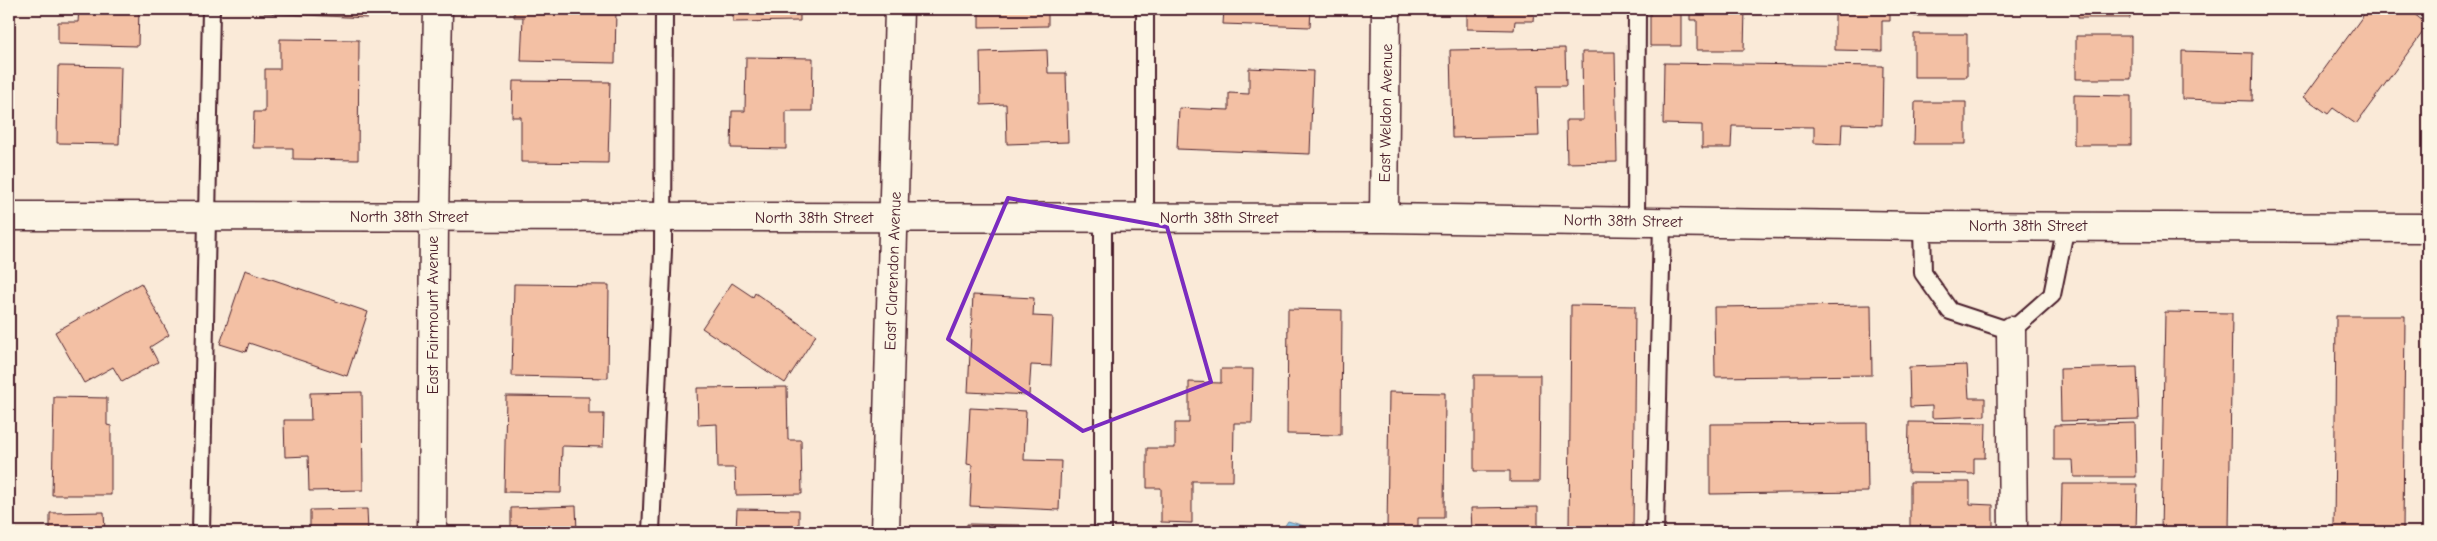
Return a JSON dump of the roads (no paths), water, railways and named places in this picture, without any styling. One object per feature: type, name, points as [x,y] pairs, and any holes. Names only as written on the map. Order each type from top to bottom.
[{"type":"street","name":"East Fairmount Avenue","points":[[432,532],[434,218],[438,9]]},
{"type":"street","name":"East Clarendon Avenue","points":[[886,532],[899,9]]},
{"type":"street","name":"East Weldon Avenue","points":[[1384,218],[1386,9]]},
{"type":"street","name":"North 38th Street","points":[[9,216],[1384,218],[1922,226],[2428,228]]},
{"type":"street","points":[[2012,331],[2013,532]]},
{"type":"lane","points":[[201,532],[211,9]]},
{"type":"lane","points":[[651,532],[663,218],[664,9]]},
{"type":"lane","points":[[1145,9],[1145,218]]},
{"type":"lane","points":[[1637,9],[1649,222],[1655,532]]},
{"type":"lane","points":[[1104,218],[1104,532]]},
{"type":"lane","points":[[1922,226],[1923,273],[1950,311],[2012,331],[2052,295],[2066,226]]},
{"type":"water","points":[[1288,521],[1321,532],[1277,532],[1282,530]]}]
